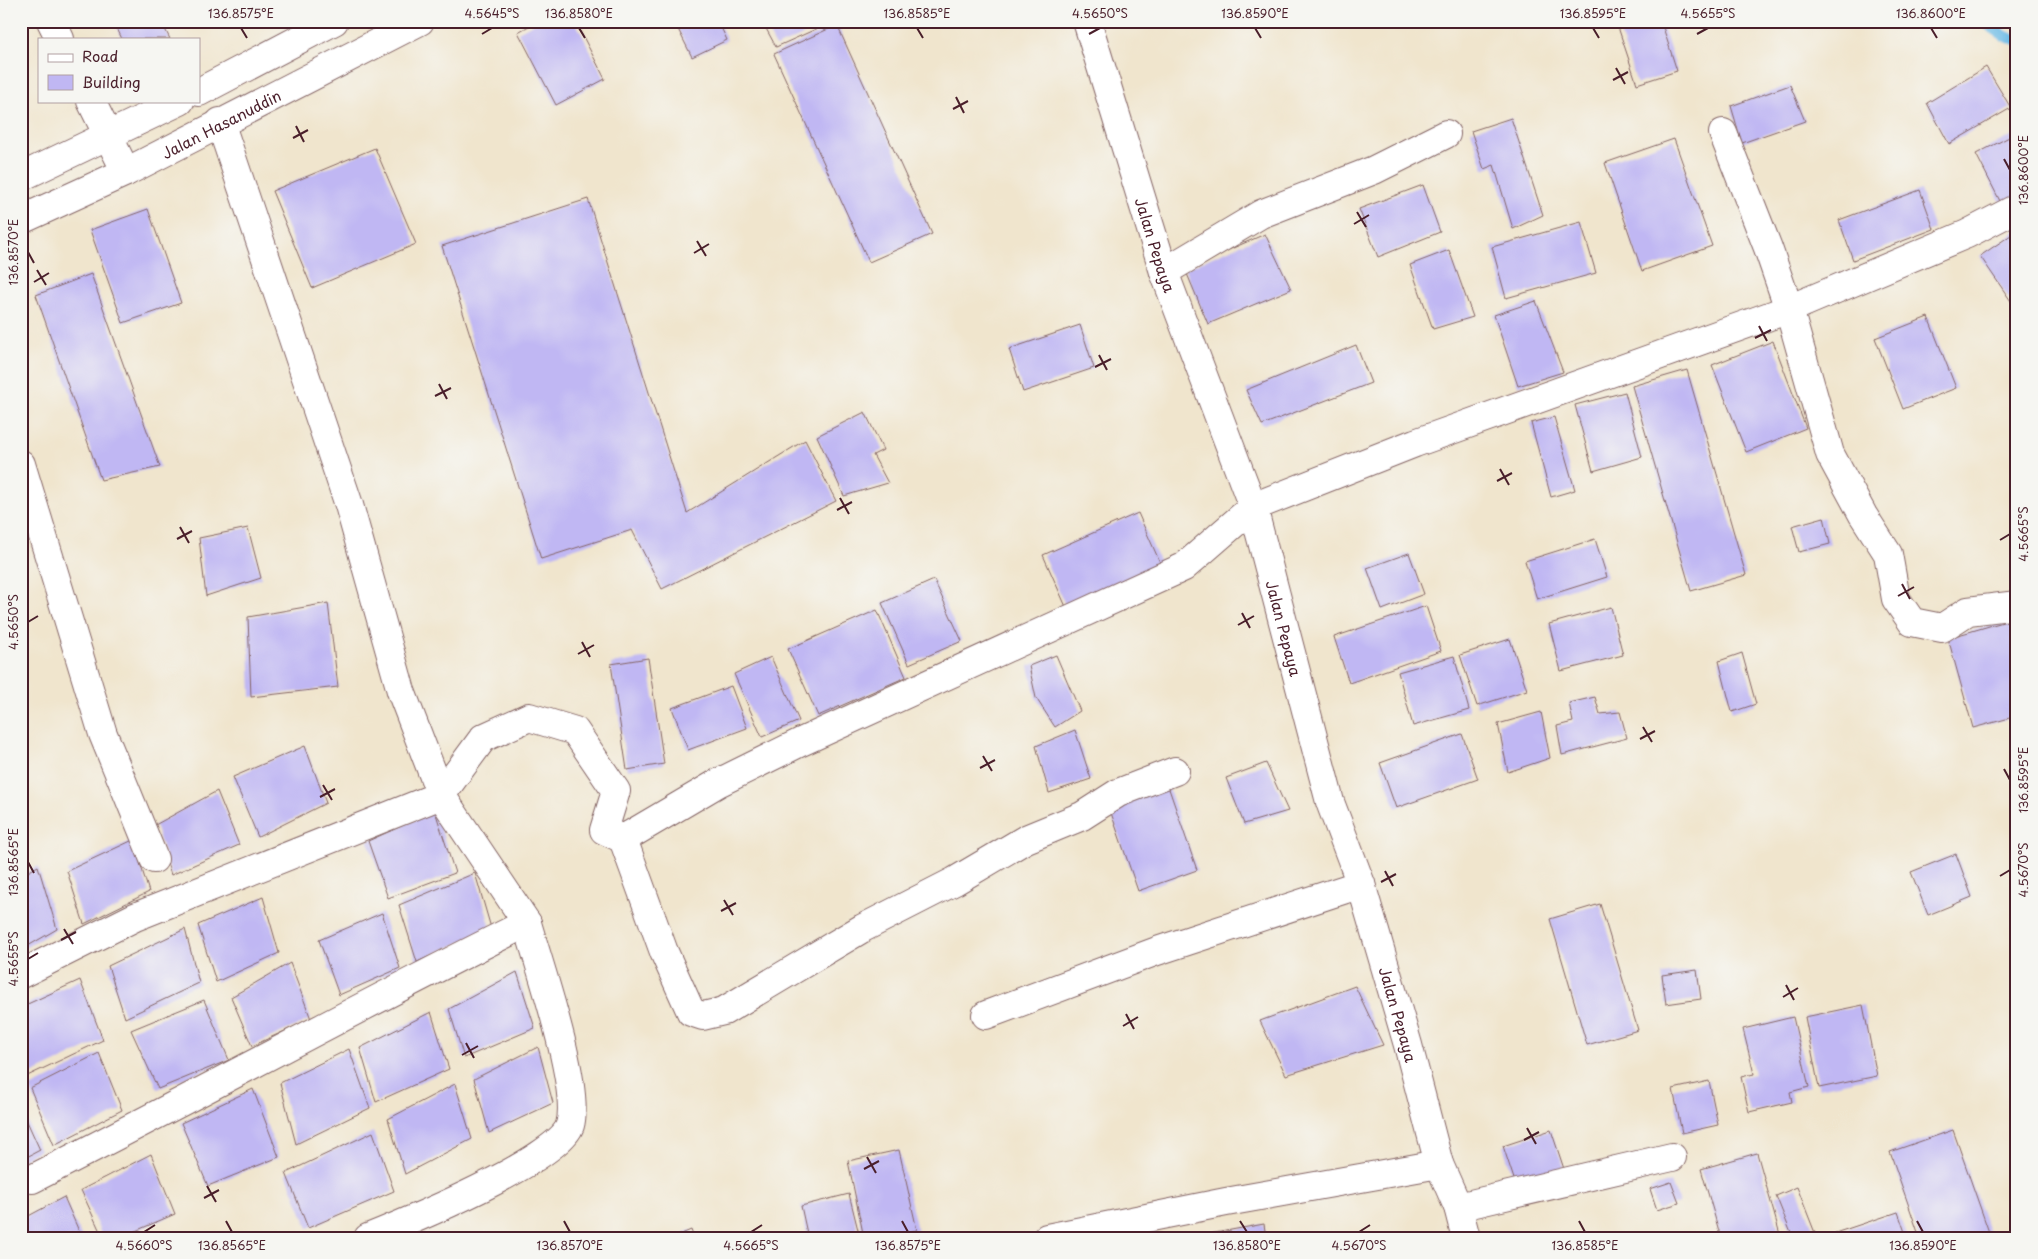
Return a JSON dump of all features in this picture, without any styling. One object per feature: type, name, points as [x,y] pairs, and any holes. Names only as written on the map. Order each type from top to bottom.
[{"type":"street","points":[[51,21],[60,38]]},
{"type":"street","points":[[200,91],[334,21]]},
{"type":"street","name":"Jalan Hasanuddin","points":[[21,220],[126,172],[220,122],[420,21]]},
{"type":"street","name":"Jalan Pepaya","points":[[1087,21],[1164,272],[1253,507],[1330,802],[1361,884],[1439,1164],[1458,1208],[1466,1238]]},
{"type":"street","points":[[91,102],[126,172]]},
{"type":"street","points":[[21,177],[178,102]]},
{"type":"street","points":[[220,122],[349,505],[401,691],[440,795],[527,923],[566,1061],[572,1107],[570,1126],[558,1142],[511,1171],[443,1207],[368,1238]]},
{"type":"street","points":[[1723,133],[1768,248],[1789,310],[1830,454],[1863,515],[1888,554],[1896,599],[1912,622],[1942,628],[1968,611],[2017,605]]},
{"type":"street","points":[[1164,272],[1261,214],[1374,170],[1446,134]]},
{"type":"street","points":[[623,839],[718,782],[801,742],[1184,567],[1253,507],[1415,442],[1789,310],[1967,234],[2017,208]]},
{"type":"street","points":[[21,464],[103,734],[154,858]]},
{"type":"street","points":[[21,974],[135,917],[440,795],[484,738],[529,717],[576,731],[616,791],[604,830],[623,839],[676,982],[691,1012],[703,1016],[724,1011],[863,928],[955,881],[1026,839],[1082,816],[1118,793],[1175,771]]},
{"type":"street","points":[[986,1015],[1157,951],[1361,884]]},
{"type":"street","points":[[32,1179],[205,1091],[414,979],[527,923]]},
{"type":"street","points":[[1458,1208],[1672,1157]]},
{"type":"street","points":[[1047,1238],[1226,1202],[1439,1164]]},
{"type":"building","points":[[121,21],[161,21],[170,38],[122,38],[115,24]]},
{"type":"building","points":[[538,21],[575,21],[605,79],[556,105],[518,32]]},
{"type":"building","points":[[674,21],[718,21],[727,40],[692,57]]},
{"type":"building","points":[[762,21],[823,21],[825,25],[776,47]]},
{"type":"building","points":[[1626,21],[1661,21],[1677,71],[1637,84],[1617,24]]},
{"type":"building","points":[[837,25],[932,234],[869,262],[774,54]]},
{"type":"building","points":[[1986,67],[2011,108],[1949,144],[1927,103]]},
{"type":"building","points":[[1790,85],[1805,121],[1742,143],[1731,106]]},
{"type":"building","points":[[1511,118],[1543,215],[1513,229],[1494,165],[1484,169],[1471,131]]},
{"type":"building","points":[[2017,133],[2017,198],[2002,205],[1976,154]]},
{"type":"building","points":[[1674,139],[1712,246],[1642,271],[1605,163]]},
{"type":"building","points":[[375,148],[416,244],[312,288],[272,191]]},
{"type":"building","points":[[1423,185],[1440,232],[1378,257],[1359,209]]},
{"type":"building","points":[[1920,190],[1934,229],[1853,260],[1839,220]]},
{"type":"building","points":[[588,199],[687,513],[805,440],[836,501],[662,589],[632,530],[541,559],[442,246]]},
{"type":"building","points":[[148,209],[181,303],[123,323],[90,230]]},
{"type":"building","points":[[1581,222],[1596,273],[1506,298],[1492,247]]},
{"type":"building","points":[[2017,231],[2017,306],[2015,307],[1980,256]]},
{"type":"building","points":[[1265,234],[1291,289],[1208,324],[1185,269]]},
{"type":"building","points":[[1449,250],[1473,317],[1433,329],[1410,265]]},
{"type":"building","points":[[91,274],[160,467],[101,480],[36,295]]},
{"type":"building","points":[[1536,301],[1563,372],[1518,386],[1494,315]]},
{"type":"building","points":[[1928,317],[1956,388],[1903,409],[1875,338]]},
{"type":"building","points":[[1080,325],[1094,368],[1023,392],[1009,349]]},
{"type":"building","points":[[1773,341],[1806,428],[1746,452],[1712,365]]},
{"type":"building","points":[[1356,345],[1371,383],[1262,425],[1246,390]]},
{"type":"building","points":[[1687,370],[1746,575],[1691,591],[1632,386]]},
{"type":"building","points":[[1625,392],[1642,457],[1593,471],[1575,405]]},
{"type":"building","points":[[865,412],[883,450],[873,455],[888,483],[844,496],[817,436]]},
{"type":"building","points":[[1554,417],[1575,490],[1551,497],[1531,423]]},
{"type":"building","points":[[1138,513],[1162,567],[1067,609],[1043,555]]},
{"type":"building","points":[[1824,517],[1830,544],[1799,552],[1792,526]]},
{"type":"building","points":[[248,528],[261,578],[206,596],[199,538]]},
{"type":"building","points":[[1595,539],[1607,577],[1537,599],[1525,561]]},
{"type":"building","points":[[1409,553],[1424,594],[1382,610],[1367,568]]},
{"type":"building","points":[[934,580],[962,641],[909,664],[882,603]]},
{"type":"building","points":[[328,603],[338,687],[251,697],[248,617]]},
{"type":"building","points":[[1426,606],[1441,651],[1349,683],[1334,637]]},
{"type":"building","points":[[1611,607],[1623,655],[1561,671],[1549,624]]},
{"type":"building","points":[[877,610],[906,677],[818,716],[788,649]]},
{"type":"building","points":[[2010,620],[2017,645],[2017,716],[1973,728],[1948,638]]},
{"type":"building","points":[[1510,639],[1527,690],[1477,706],[1460,655]]},
{"type":"building","points":[[1742,653],[1756,704],[1732,712],[1719,661]]},
{"type":"building","points":[[1056,655],[1080,711],[1055,727],[1036,698],[1029,666]]},
{"type":"building","points":[[1454,656],[1469,710],[1413,726],[1398,672]]},
{"type":"building","points":[[771,657],[799,721],[762,737],[734,674]]},
{"type":"building","points":[[648,658],[664,764],[627,770],[611,664]]},
{"type":"building","points":[[731,686],[747,728],[688,750],[672,708]]},
{"type":"building","points":[[1595,697],[1600,714],[1620,712],[1627,738],[1562,755],[1557,726],[1573,722],[1569,703]]},
{"type":"building","points":[[1541,712],[1550,758],[1508,772],[1498,724]]},
{"type":"building","points":[[1075,730],[1091,779],[1049,793],[1036,746]]},
{"type":"building","points":[[1462,734],[1478,779],[1396,808],[1380,763]]},
{"type":"building","points":[[305,746],[326,803],[258,837],[233,777]]},
{"type":"building","points":[[1266,763],[1288,811],[1244,824],[1226,778]]},
{"type":"building","points":[[1168,786],[1197,870],[1138,891],[1109,807]]},
{"type":"building","points":[[217,791],[239,845],[171,875],[155,825]]},
{"type":"building","points":[[435,811],[455,873],[388,898],[368,841]]},
{"type":"building","points":[[133,840],[149,892],[84,924],[67,871]]},
{"type":"building","points":[[1956,854],[1972,897],[1928,915],[1911,872]]},
{"type":"building","points":[[38,866],[57,929],[21,950],[21,876]]},
{"type":"building","points":[[475,873],[491,928],[417,962],[399,905]]},
{"type":"building","points":[[263,897],[279,953],[216,982],[198,925]]},
{"type":"building","points":[[1600,904],[1638,1030],[1587,1045],[1550,919]]},
{"type":"building","points":[[382,913],[400,968],[339,995],[319,940]]},
{"type":"building","points":[[185,929],[199,983],[125,1018],[108,966]]},
{"type":"building","points":[[290,963],[311,1019],[252,1046],[231,997]]},
{"type":"building","points":[[1697,970],[1701,999],[1666,1004],[1662,975]]},
{"type":"building","points":[[517,972],[535,1028],[464,1058],[449,1009]]},
{"type":"building","points":[[80,980],[103,1040],[21,1079],[21,1007]]},
{"type":"building","points":[[1355,986],[1383,1045],[1286,1075],[1260,1021]]},
{"type":"building","points":[[204,1000],[229,1060],[158,1089],[131,1030]]},
{"type":"building","points":[[1863,1005],[1877,1076],[1819,1088],[1805,1017]]},
{"type":"building","points":[[431,1012],[449,1069],[376,1102],[360,1048]]},
{"type":"building","points":[[1793,1017],[1809,1087],[1790,1092],[1792,1102],[1749,1112],[1741,1077],[1754,1074],[1743,1029]]},
{"type":"building","points":[[538,1047],[553,1103],[489,1133],[474,1079]]},
{"type":"building","points":[[349,1049],[370,1108],[296,1144],[280,1083]]},
{"type":"building","points":[[99,1053],[122,1110],[54,1145],[30,1088]]},
{"type":"building","points":[[1709,1081],[1718,1125],[1682,1133],[1673,1089]]},
{"type":"building","points":[[455,1084],[472,1139],[405,1174],[388,1119]]},
{"type":"building","points":[[253,1089],[279,1157],[208,1186],[181,1123]]},
{"type":"building","points":[[21,1108],[40,1150],[21,1160]]},
{"type":"building","points":[[1551,1130],[1564,1169],[1516,1185],[1503,1146]]},
{"type":"building","points":[[1953,1130],[1991,1238],[1920,1238],[1890,1152]]},
{"type":"building","points":[[373,1132],[394,1191],[308,1228],[286,1173]]},
{"type":"building","points":[[899,1150],[917,1230],[881,1238],[864,1238],[848,1161]]},
{"type":"building","points":[[1757,1153],[1781,1238],[1721,1238],[1701,1169]]},
{"type":"building","points":[[151,1154],[175,1214],[119,1238],[103,1238],[81,1190]]},
{"type":"building","points":[[1671,1182],[1679,1203],[1657,1210],[1650,1189]]},
{"type":"building","points":[[1797,1187],[1817,1238],[1793,1238],[1776,1196]]},
{"type":"building","points":[[849,1194],[860,1238],[808,1238],[801,1206]]},
{"type":"building","points":[[64,1197],[82,1238],[21,1238],[21,1220]]},
{"type":"building","points":[[1898,1212],[1907,1238],[1836,1238],[1835,1233]]},
{"type":"building","points":[[1264,1224],[1266,1238],[1210,1238],[1209,1234]]},
{"type":"building","points":[[691,1230],[694,1238],[672,1238]]},
{"type":"waterway","points":[[1982,21],[2005,36],[2017,41]]}]
